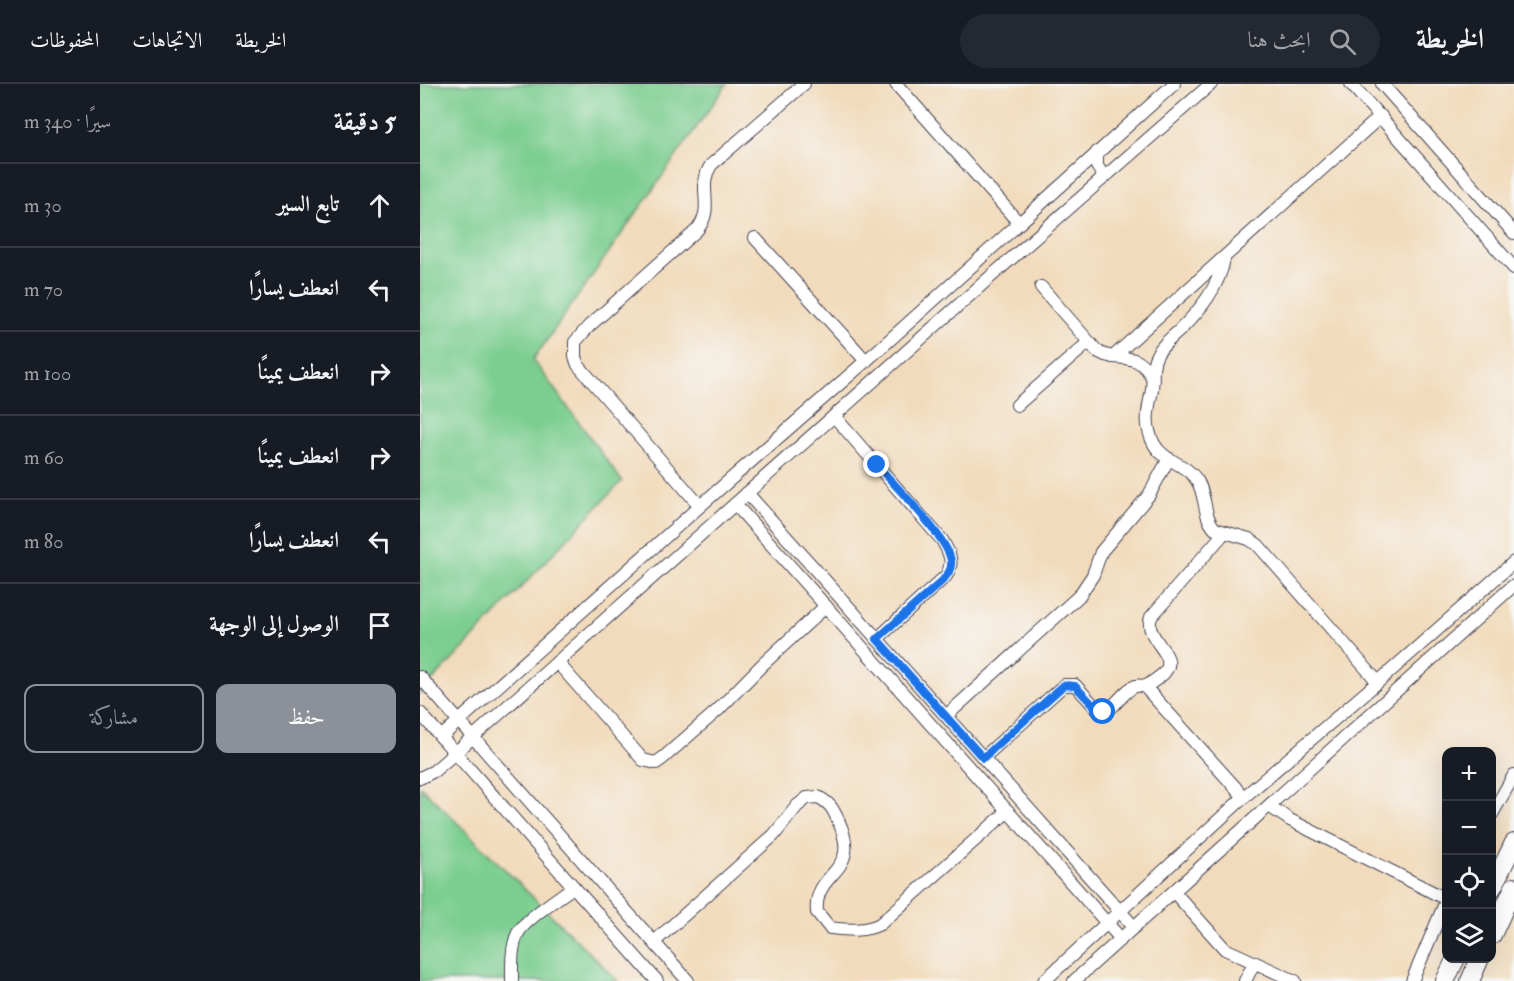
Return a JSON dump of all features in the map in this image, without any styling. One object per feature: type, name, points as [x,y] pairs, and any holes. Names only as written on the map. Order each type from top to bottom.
[{"type":"highway","points":[[1496,878],[1514,843]]},
{"type":"highway","points":[[1496,925],[1514,887]]},
{"type":"highway","points":[[1445,981],[1454,963]]},
{"type":"highway","points":[[1470,981],[1478,963]]},
{"type":"street","points":[[700,506],[583,371],[575,357],[575,342],[589,326],[697,230],[705,217],[707,203],[703,187],[711,165],[804,84]]},
{"type":"street","points":[[896,84],[1019,223]]},
{"type":"street","points":[[441,737],[866,361],[1174,84]]},
{"type":"street","points":[[420,778],[434,771],[455,753],[1015,255],[1211,84]]},
{"type":"street","points":[[1352,84],[1514,268]]},
{"type":"street","points":[[1382,84],[1514,233]]},
{"type":"street","points":[[1113,357],[1381,116]]},
{"type":"street","points":[[1415,155],[1422,145],[1432,140]]},
{"type":"street","points":[[1097,152],[1097,166],[1104,177]]},
{"type":"street","points":[[1005,235],[1014,243],[1015,255]]},
{"type":"street","points":[[755,238],[866,361]]},
{"type":"street","points":[[1224,259],[1213,291],[1191,319],[1159,352],[1154,365],[1147,423],[1155,446],[1168,460],[1194,476],[1202,488],[1207,517],[1211,525],[1224,533],[1249,539],[1266,553],[1378,682]]},
{"type":"street","points":[[1041,287],[1089,342],[1105,355],[1135,360],[1145,365],[1154,379]]},
{"type":"street","points":[[1017,405],[1089,342]]},
{"type":"street","points":[[834,416],[942,540],[951,558],[950,571],[946,576],[877,639]]},
{"type":"street","points":[[946,716],[1079,596],[1093,575],[1101,552],[1149,495],[1168,460]]},
{"type":"street","points":[[747,493],[1134,927]]},
{"type":"street","points":[[735,504],[1121,939]]},
{"type":"street","points":[[1145,687],[1164,673],[1168,665],[1167,655],[1151,634],[1149,623],[1151,617],[1224,533]]},
{"type":"street","points":[[787,562],[793,556],[801,554]]},
{"type":"street","points":[[1044,981],[1244,797],[1514,562]]},
{"type":"street","points":[[1074,981],[1514,585]]},
{"type":"street","points":[[532,657],[537,664],[552,666],[643,760],[656,763],[718,710],[762,665],[826,606]]},
{"type":"street","points":[[420,677],[688,981]]},
{"type":"street","points":[[983,758],[1064,685],[1075,686],[1098,710],[1103,712],[1110,709],[1133,686],[1138,685],[1145,687],[1244,797]]},
{"type":"street","points":[[420,713],[657,981]]},
{"type":"street","points":[[1496,806],[1514,775]]},
{"type":"street","points":[[654,942],[774,835],[797,806],[807,798],[818,797],[834,808],[845,840],[842,864],[818,894],[818,912],[831,928],[852,931],[873,928],[880,924],[1008,812]]},
{"type":"street","points":[[1269,806],[1290,820],[1442,898]]},
{"type":"street","points":[[1034,840],[1042,841],[1051,834]]},
{"type":"street","points":[[512,981],[516,935],[522,926],[573,887]]},
{"type":"street","points":[[1174,892],[1221,945],[1230,952],[1296,981]]},
{"type":"street","points":[[1412,981],[1442,909]]},
{"type":"street","points":[[1245,981],[1254,963]]},
{"type":"green space","points":[[420,84],[727,84],[533,360],[622,481],[420,694]]},
{"type":"green space","points":[[420,786],[618,981],[420,981]]},
{"type":"route","points":[[877,465],[942,540],[951,558],[951,565],[950,571],[942,581],[877,639],[983,758],[1064,685],[1075,686],[1098,710],[1103,712]]}]
